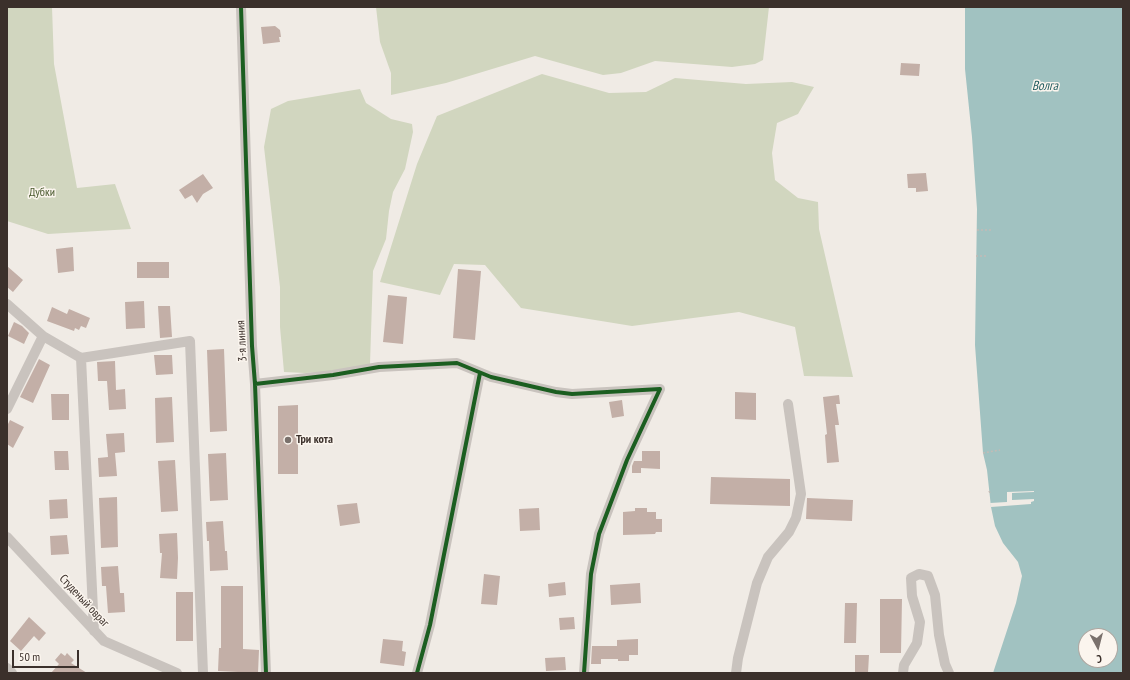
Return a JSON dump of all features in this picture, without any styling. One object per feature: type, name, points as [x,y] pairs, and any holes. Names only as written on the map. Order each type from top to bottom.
[{"type":"street","name":"3-я линия","points":[[241,7],[252,346],[255,384],[266,673]]},
{"type":"street","points":[[7,304],[43,336],[81,358],[190,341],[203,673]]},
{"type":"street","points":[[7,409],[43,336]]},
{"type":"street","points":[[81,358],[94,632]]},
{"type":"street","points":[[255,384],[378,368],[457,363],[491,377],[556,392],[572,394],[660,389],[627,460],[599,534],[591,574],[584,673]]},
{"type":"street","points":[[417,673],[430,625],[480,372]]},
{"type":"street","points":[[736,673],[738,658],[757,583],[768,557],[789,532],[796,518],[801,494],[788,404]]},
{"type":"street","name":"Студеный овраг","points":[[7,537],[104,641],[177,673]]},
{"type":"street","points":[[903,673],[904,664],[917,643],[920,622],[912,596],[911,578],[919,574],[928,576],[935,595],[938,635],[945,664],[949,673]]},
{"type":"street","points":[[7,668],[12,673]]},
{"type":"path","points":[[977,230],[991,230]]},
{"type":"path","points":[[976,256],[986,256]]},
{"type":"path","points":[[983,453],[1000,450]]},
{"type":"green space","name":"Дубки","points":[[7,7],[52,7],[54,64],[77,188],[115,184],[131,229],[48,234],[7,221]]},
{"type":"green space","points":[[376,7],[769,7],[763,60],[755,64],[732,67],[655,61],[621,73],[603,75],[535,56],[446,83],[391,95],[391,73],[380,42]]},
{"type":"green space","points":[[542,74],[609,93],[646,92],[675,78],[746,84],[792,82],[814,87],[798,114],[777,123],[772,153],[775,180],[798,198],[818,202],[819,229],[853,377],[804,376],[795,327],[739,312],[632,326],[521,308],[485,265],[454,264],[440,295],[380,282],[417,164],[437,116]]},
{"type":"green space","points":[[360,89],[366,103],[391,119],[412,124],[413,132],[405,169],[393,192],[386,239],[373,271],[370,364],[340,371],[305,373],[284,372],[280,327],[280,287],[264,147],[271,109],[288,101]]},
{"type":"water","name":"Волга","points":[[965,7],[1123,7],[1123,673],[993,673],[1016,603],[1022,576],[1018,562],[1003,543],[995,526],[983,453],[975,345],[977,209],[965,69]]},
{"type":"pier","points":[[1034,491],[1012,493],[1012,500],[1034,499],[1031,504],[991,507],[990,503],[1007,502],[1007,492]]},
{"type":"building","points":[[275,26],[280,30],[280,42],[263,44],[261,27]]},
{"type":"building","points":[[901,63],[920,64],[919,76],[900,75]]},
{"type":"building","points":[[926,173],[928,191],[916,192],[916,188],[908,188],[907,174]]},
{"type":"building","points":[[203,174],[213,188],[203,194],[197,203],[192,195],[185,199],[179,190]]},
{"type":"building","points":[[73,247],[74,271],[58,273],[56,249]]},
{"type":"building","points":[[137,262],[169,262],[169,278],[137,278]]},
{"type":"building","points":[[7,266],[23,280],[13,292],[7,287]]},
{"type":"building","points":[[458,269],[481,271],[475,340],[453,338]]},
{"type":"building","points":[[388,295],[407,297],[403,344],[383,342]]},
{"type":"building","points":[[144,301],[145,328],[126,329],[125,302]]},
{"type":"building","points":[[158,306],[170,306],[172,337],[160,338]]},
{"type":"building","points":[[52,307],[67,314],[69,309],[90,318],[86,328],[81,326],[79,330],[75,328],[74,331],[47,321]]},
{"type":"building","points":[[14,322],[22,326],[29,333],[24,344],[8,336]]},
{"type":"building","points":[[224,349],[227,431],[210,432],[207,350]]},
{"type":"building","points":[[154,355],[172,355],[173,374],[156,375]]},
{"type":"building","points":[[39,359],[50,365],[33,403],[20,397]]},
{"type":"building","points":[[115,361],[116,390],[125,389],[126,409],[109,410],[107,381],[98,381],[97,362]]},
{"type":"building","points":[[735,392],[756,393],[756,420],[735,419]]},
{"type":"building","points":[[51,394],[69,394],[69,420],[52,420]]},
{"type":"building","points":[[839,395],[840,404],[836,404],[839,425],[835,425],[839,462],[827,463],[825,435],[827,434],[823,397]]},
{"type":"building","points":[[172,397],[174,442],[156,443],[155,398]]},
{"type":"building","points":[[622,400],[624,416],[612,418],[609,402]]},
{"type":"building","name":"Три кота","points":[[298,405],[298,474],[278,474],[278,406]]},
{"type":"building","points":[[10,420],[24,427],[13,448],[7,444],[7,426]]},
{"type":"building","points":[[124,433],[125,452],[115,453],[117,476],[99,477],[98,458],[108,457],[106,434]]},
{"type":"building","points":[[54,451],[68,451],[69,470],[55,470]]},
{"type":"building","points":[[642,451],[660,451],[660,469],[641,468],[641,473],[632,473],[634,461],[642,461]]},
{"type":"building","points":[[226,453],[228,500],[210,501],[208,454]]},
{"type":"building","points":[[175,460],[178,511],[161,512],[158,461]]},
{"type":"building","points":[[711,477],[790,479],[790,506],[710,504]]},
{"type":"building","points":[[117,497],[118,547],[101,548],[99,498]]},
{"type":"building","points":[[807,498],[853,500],[852,521],[806,519]]},
{"type":"building","points":[[67,499],[68,518],[50,519],[49,500]]},
{"type":"building","points":[[357,503],[360,523],[340,526],[337,505]]},
{"type":"building","points":[[539,508],[540,530],[520,531],[519,509]]},
{"type":"building","points":[[635,508],[647,508],[647,512],[656,512],[656,519],[662,519],[662,532],[656,532],[655,534],[623,535],[623,512],[635,511]]},
{"type":"building","points":[[223,521],[228,570],[210,571],[209,541],[207,541],[206,522]]},
{"type":"building","points":[[177,533],[177,579],[160,578],[162,553],[160,553],[159,534]]},
{"type":"building","points":[[67,535],[69,554],[51,555],[50,536]]},
{"type":"building","points":[[118,566],[120,593],[124,593],[125,612],[108,613],[106,586],[102,586],[101,567]]},
{"type":"building","points":[[484,574],[500,576],[497,605],[481,604]]},
{"type":"building","points":[[565,582],[566,595],[549,597],[548,584]]},
{"type":"building","points":[[640,583],[641,603],[611,605],[610,585]]},
{"type":"building","points":[[221,586],[243,586],[243,649],[259,650],[258,673],[218,671],[219,648],[221,648]]},
{"type":"building","points":[[176,592],[193,592],[193,641],[176,641]]},
{"type":"building","points":[[880,599],[902,599],[901,653],[880,653]]},
{"type":"building","points":[[845,603],[857,603],[856,643],[844,643]]},
{"type":"building","points":[[29,617],[46,633],[39,641],[34,636],[21,651],[10,641]]},
{"type":"building","points":[[574,617],[575,629],[560,630],[559,618]]},
{"type":"building","points":[[383,639],[403,641],[402,651],[406,652],[404,666],[380,663]]},
{"type":"building","points":[[638,639],[638,655],[629,655],[629,661],[618,661],[618,659],[601,659],[601,664],[591,664],[592,646],[617,646],[617,640]]},
{"type":"building","points":[[61,653],[65,656],[67,653],[74,660],[71,663],[87,673],[51,673],[59,664],[55,660]]},
{"type":"building","points":[[855,655],[869,655],[868,673],[855,673]]},
{"type":"building","points":[[565,657],[566,670],[546,671],[545,658]]},
{"type":"cycle path","points":[[241,7],[252,346],[255,384],[266,673]]},
{"type":"cycle path","points":[[255,384],[333,375],[379,367],[457,363],[491,377],[556,392],[572,394],[660,389],[627,460],[599,534],[591,574],[584,673]]},
{"type":"cycle path","points":[[417,673],[430,625],[480,373]]},
{"type":"place","name":"Три кота","points":[[288,440]]}]
